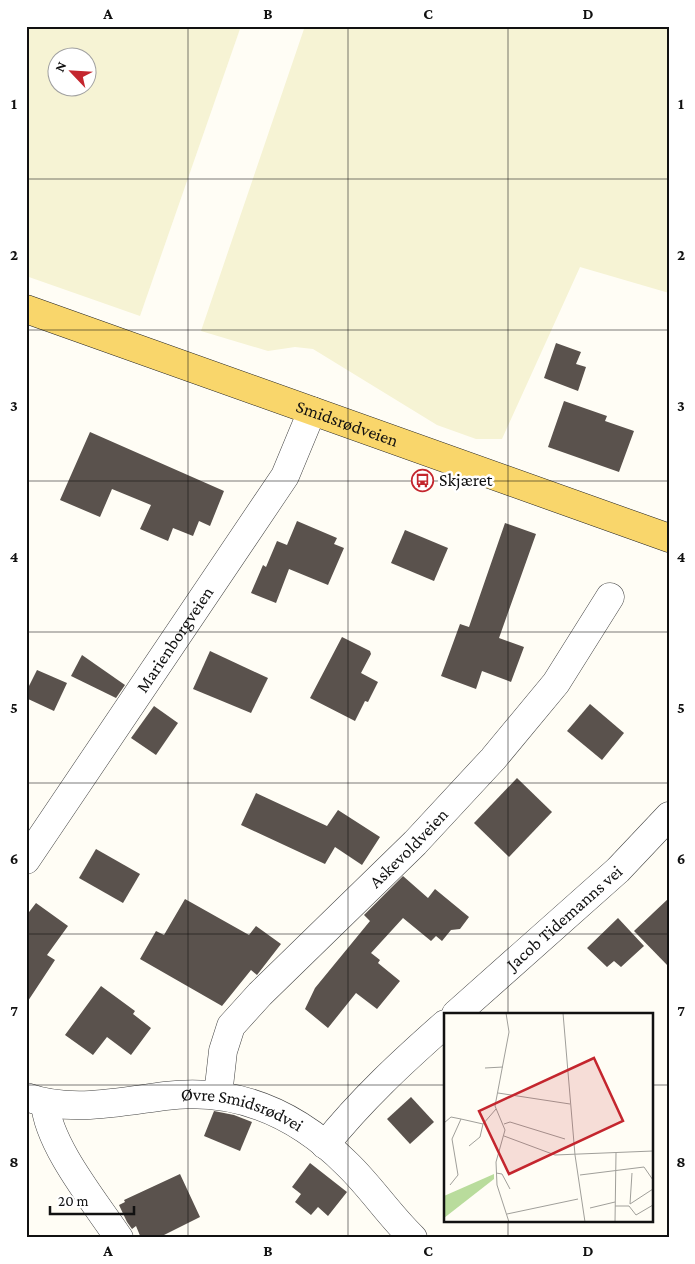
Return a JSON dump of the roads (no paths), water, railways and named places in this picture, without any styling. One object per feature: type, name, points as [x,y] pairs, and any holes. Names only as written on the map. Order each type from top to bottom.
[{"type":"main road","name":"Smidsrødveien","points":[[26,310],[669,538]]},
{"type":"street","name":"Marienborgveien","points":[[26,860],[285,476],[312,411]]},
{"type":"street","name":"Askevoldveien","points":[[218,1096],[223,1051],[231,1026],[260,994],[415,843],[493,759],[556,683],[610,598]]},
{"type":"street","name":"Jacob Tidemanns vei","points":[[457,1013],[618,870],[669,816]]},
{"type":"street","points":[[325,1145],[354,1109],[390,1072],[444,1025]]},
{"type":"street","name":"Øvre Smidsrødvei","points":[[36,1100],[90,1106],[170,1096],[218,1096],[242,1099],[278,1114],[325,1145],[348,1164],[413,1238]]},
{"type":"street","points":[[36,1100],[46,1115],[62,1152],[119,1238]]},
{"type":"place","name":"Skjæret","points":[[423,480]]}]
